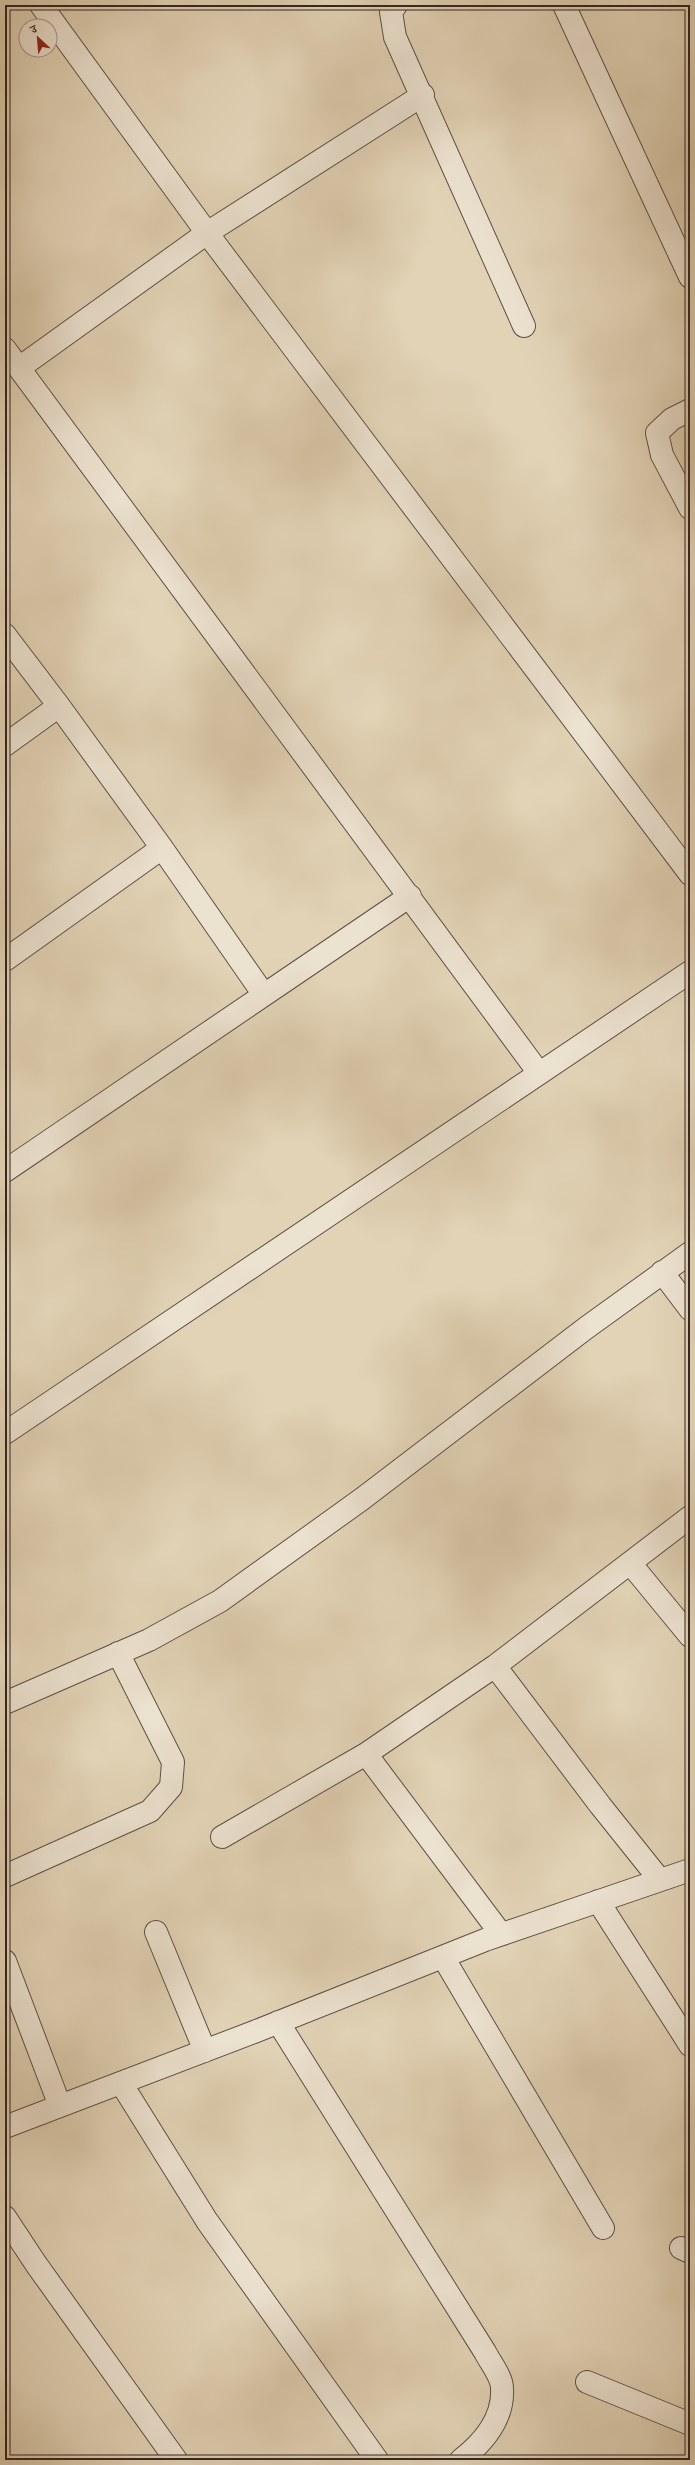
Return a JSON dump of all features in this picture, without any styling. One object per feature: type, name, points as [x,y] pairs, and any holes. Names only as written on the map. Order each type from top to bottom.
[{"type":"street","points":[[41,5],[207,233],[690,874]]},
{"type":"street","points":[[396,5],[391,12],[395,37],[423,95],[524,326]]},
{"type":"street","points":[[564,5],[690,277]]},
{"type":"street","points":[[20,368],[207,233],[423,95]]},
{"type":"street","points":[[5,349],[410,896],[539,1074]]},
{"type":"street","points":[[690,410],[672,419],[657,433],[662,455],[690,508]]},
{"type":"street","points":[[5,635],[162,848],[264,995]]},
{"type":"street","points":[[5,745],[58,706]]},
{"type":"street","points":[[5,960],[162,848]]},
{"type":"street","points":[[5,1171],[410,896]]},
{"type":"street","points":[[5,1433],[690,972]]},
{"type":"street","points":[[5,1703],[149,1640],[220,1601],[362,1499],[586,1328],[690,1253]]},
{"type":"street","points":[[662,1272],[690,1309]]},
{"type":"street","points":[[222,1837],[366,1754],[495,1666],[690,1517]]},
{"type":"street","points":[[630,1563],[690,1636]]},
{"type":"street","points":[[5,1876],[150,1811],[171,1787],[173,1762],[118,1653]]},
{"type":"street","points":[[495,1666],[600,1805],[660,1880]]},
{"type":"street","points":[[366,1754],[501,1934]]},
{"type":"street","points":[[5,2127],[205,2051],[501,1934],[690,1870]]},
{"type":"street","points":[[598,1901],[690,2045]]},
{"type":"street","points":[[156,1932],[205,2051]]},
{"type":"street","points":[[442,1957],[603,2228]]},
{"type":"street","points":[[5,1962],[60,2106]]},
{"type":"street","points":[[278,2022],[485,2352],[502,2387],[497,2420],[477,2447],[461,2460]]},
{"type":"street","points":[[121,2083],[207,2221],[377,2460]]},
{"type":"street","points":[[5,2217],[36,2264],[176,2460]]},
{"type":"street","points":[[587,2382],[690,2424]]}]
